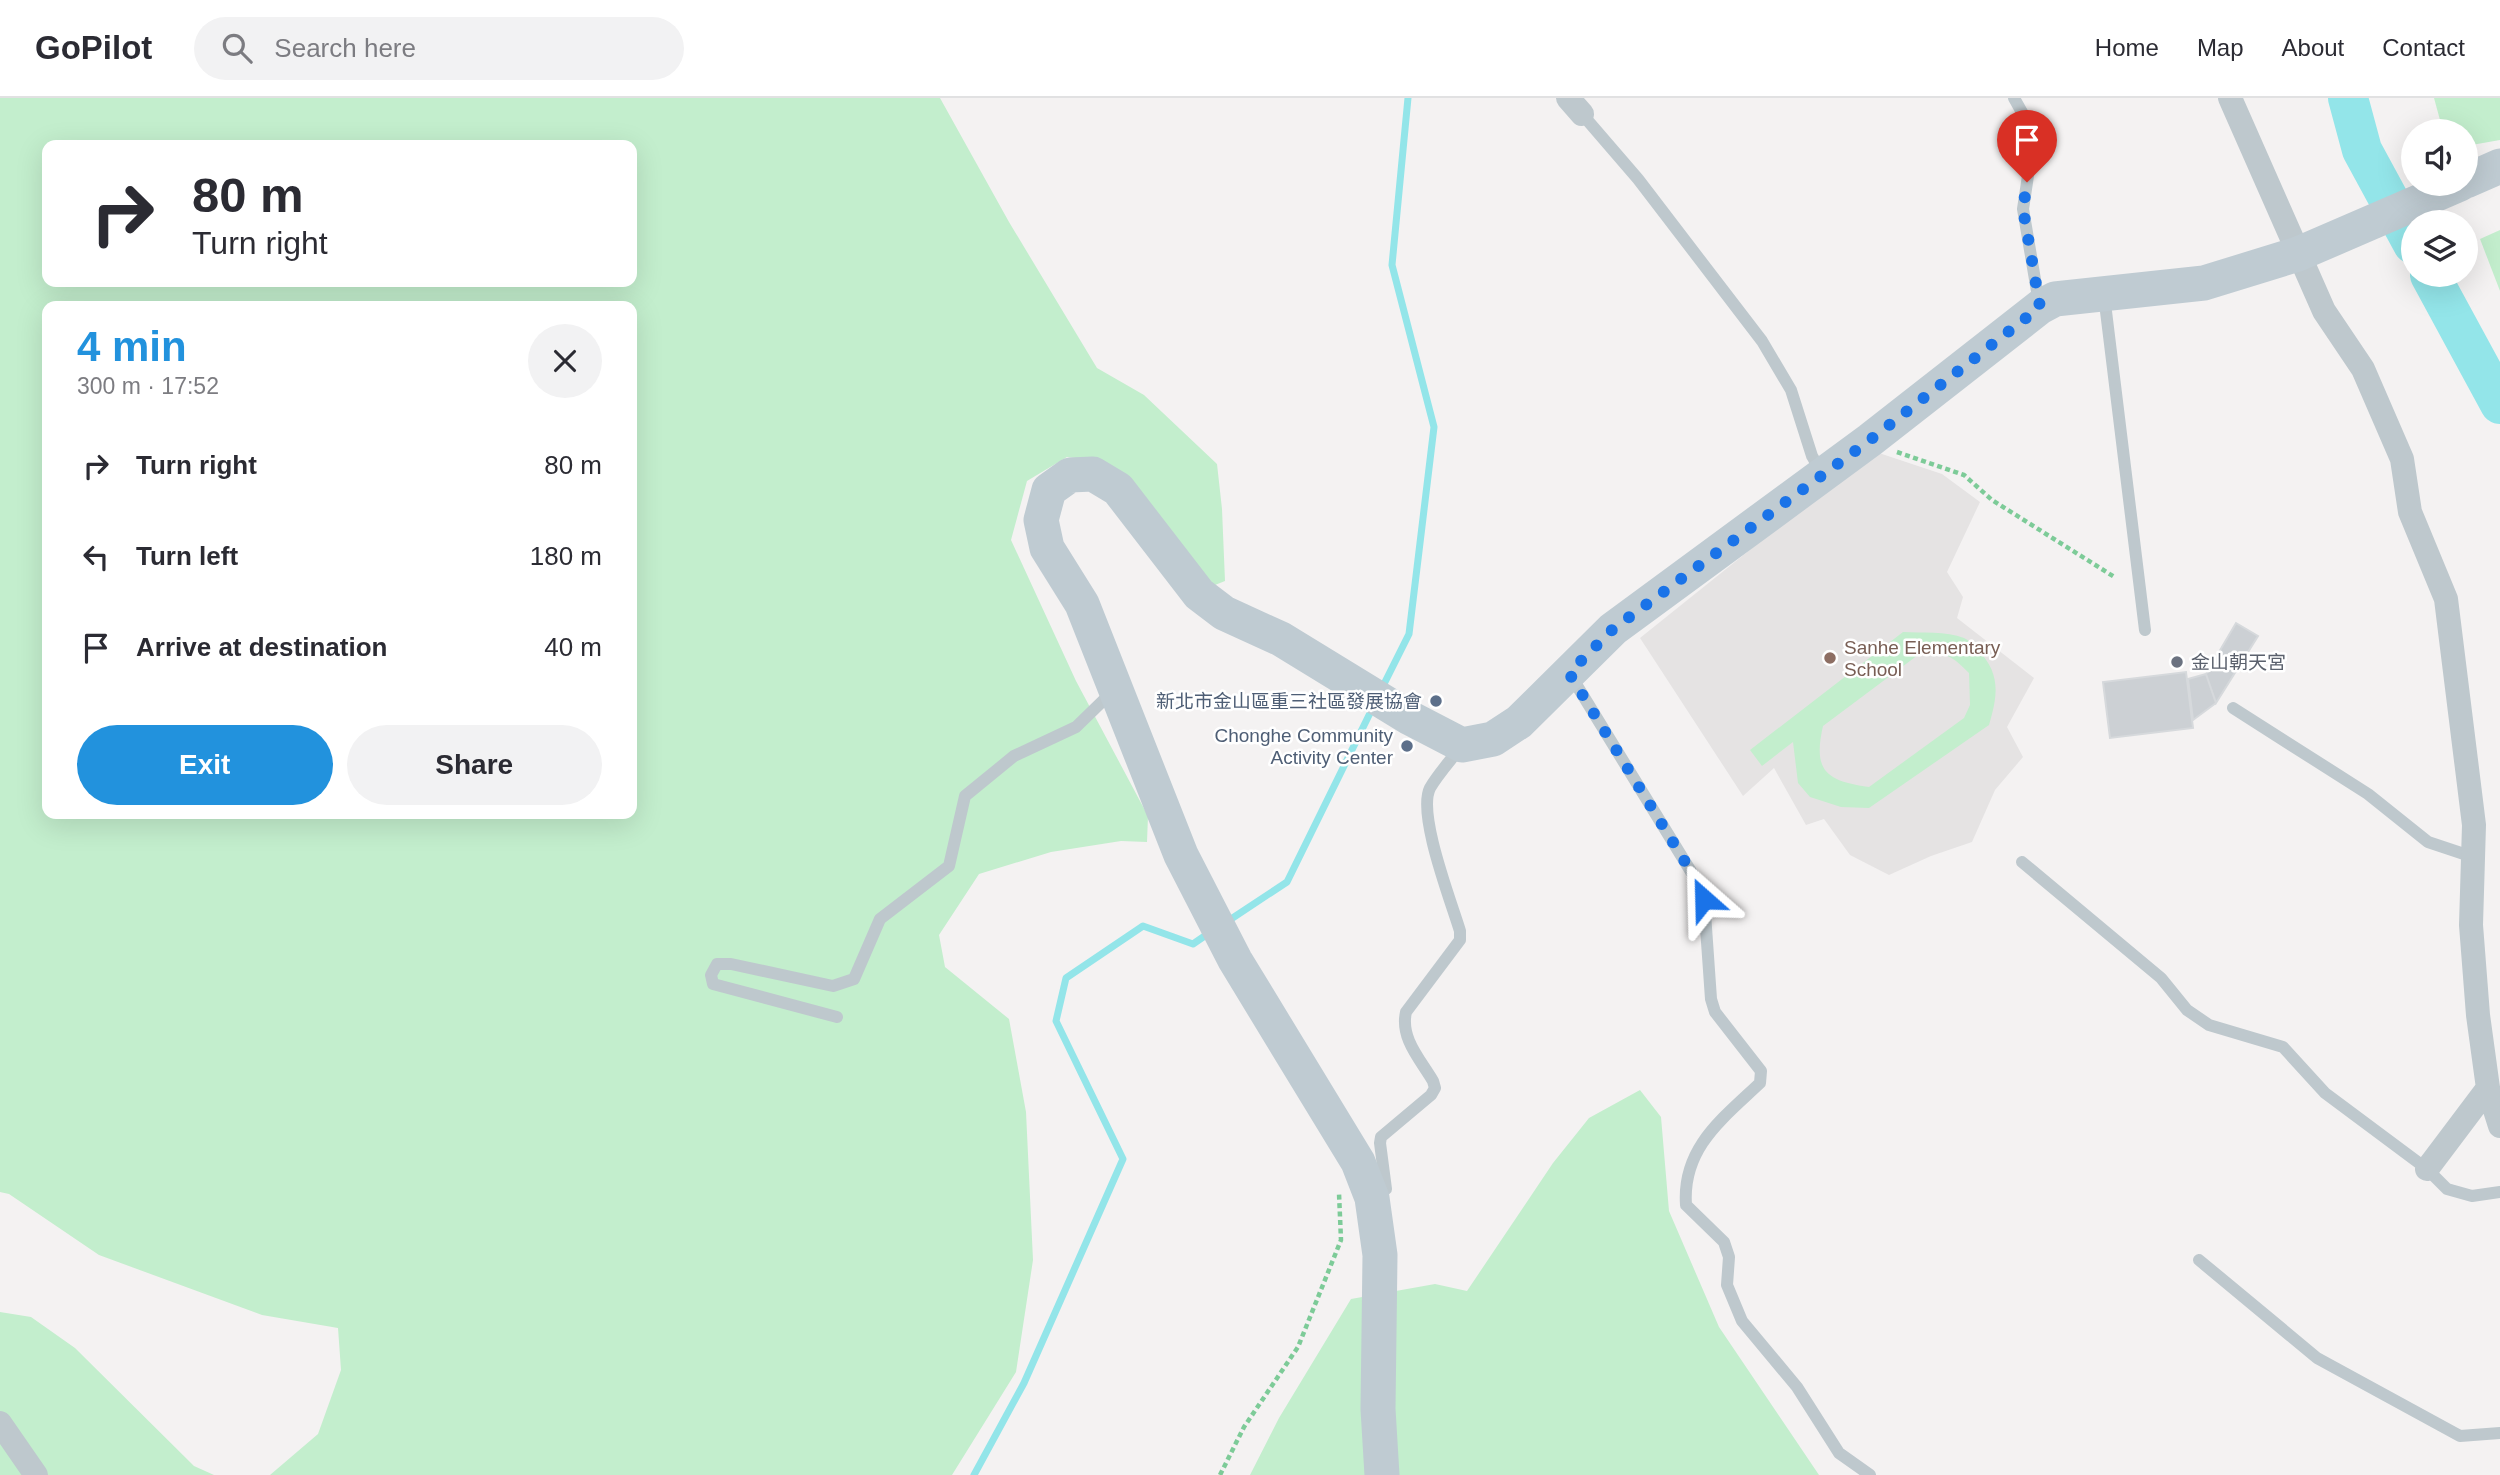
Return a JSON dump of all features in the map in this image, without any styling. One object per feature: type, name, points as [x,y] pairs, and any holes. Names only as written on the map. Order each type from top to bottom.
[{"type":"street","points":[[2230,98],[2304,251],[2324,311],[2363,369],[2402,459],[2410,512],[2446,599],[2474,825],[2471,925],[2477,1015],[2488,1088],[2500,1126]]},
{"type":"street","points":[[2478,176],[2500,166]]},
{"type":"street","points":[[1382,1475],[1378,1409],[1380,1255],[1372,1198],[1358,1162],[1235,960],[1181,855],[1082,604],[1047,548],[1041,520],[1049,490],[1070,475],[1093,474],[1118,489],[1199,594],[1224,613],[1281,639],[1462,745],[1493,739],[1518,722],[1613,629],[1870,440],[2040,307],[2055,299],[2204,283],[2304,251],[2432,196]]},
{"type":"street","points":[[2427,1169],[2488,1088]]},
{"type":"street","points":[[0,1423],[36,1475]]},
{"type":"lane","points":[[2014,98],[2028,123],[2031,156],[2023,209],[2040,307]]},
{"type":"lane","points":[[1575,106],[1638,179],[1762,341],[1791,390],[1812,456],[1822,473]]},
{"type":"lane","points":[[2104,294],[2145,629]]},
{"type":"lane","points":[[1569,673],[1698,883],[1704,899],[1711,999],[1715,1012],[1761,1071],[1760,1083],[1708,1132],[1699,1145],[1685,1186],[1686,1205],[1724,1242],[1728,1257],[1727,1285],[1742,1321],[1797,1387],[1839,1453],[1870,1475]]},
{"type":"lane","points":[[837,1017],[713,984],[711,975],[717,964],[731,964],[833,986],[854,979],[880,919],[949,866],[965,796],[1014,756],[1076,727],[1116,688]]},
{"type":"lane","points":[[2233,708],[2368,794],[2428,842],[2473,857]]},
{"type":"lane","points":[[1372,1198],[1386,1189],[1381,1137],[1431,1095],[1435,1088],[1405,1035],[1404,1022],[1406,1012],[1460,940],[1460,931],[1429,825],[1426,805],[1430,789],[1462,745]]},
{"type":"lane","points":[[2022,862],[2161,978],[2187,1010],[2209,1025],[2283,1047],[2325,1093],[2427,1169],[2447,1189],[2472,1196],[2500,1192]]},
{"type":"lane","points":[[2199,1260],[2317,1358],[2460,1436],[2500,1433]]},
{"type":"path","points":[[1870,440],[1911,458],[1964,475],[1992,500],[2116,578]]},
{"type":"path","points":[[1220,1475],[1244,1427],[1298,1347],[1341,1240],[1339,1184]]},
{"type":"shaded area","name":"Sanhe Elementary School","points":[[1873,451],[1942,474],[1980,502],[1947,572],[1963,597],[1957,618],[2034,678],[2007,727],[2023,757],[1995,790],[1972,842],[1931,856],[1889,875],[1850,855],[1824,819],[1806,825],[1774,768],[1743,796],[1640,638]]},
{"type":"green space","points":[[0,98],[940,98],[1009,222],[1097,368],[1144,395],[1217,464],[1225,581],[1210,587],[1098,461],[1067,457],[1027,481],[1011,540],[1076,681],[1148,816],[1147,842],[1121,841],[1051,852],[979,874],[939,935],[945,967],[1009,1019],[1026,1112],[1033,1260],[1016,1372],[952,1475],[270,1475],[318,1434],[341,1370],[338,1328],[262,1315],[99,1255],[9,1194],[0,1192]]},
{"type":"green space","points":[[2434,98],[2500,98],[2500,140],[2478,144],[2478,119],[2440,119]]},
{"type":"green space","points":[[2500,230],[2500,291],[2480,239]]},
{"type":"green space","points":[[1903,632],[1942,633],[1964,638],[1985,658],[1994,676],[1994,704],[1989,725],[1869,808],[1841,807],[1810,797],[1798,783],[1793,742],[1762,766],[1750,750]],"holes":[[[1922,652],[1948,656],[1969,673],[1970,705],[1964,718],[1869,787],[1832,777],[1826,771],[1820,753],[1823,726]]]},
{"type":"green space","points":[[1640,1090],[1661,1117],[1669,1211],[1719,1327],[1819,1475],[1250,1475],[1279,1418],[1351,1299],[1435,1284],[1467,1291],[1553,1163],[1589,1118]]},
{"type":"green space","points":[[0,1312],[31,1317],[75,1348],[194,1466],[214,1475],[0,1475]]},
{"type":"building","points":[[2236,623],[2258,636],[2216,703],[2206,674]]},
{"type":"building","points":[[2186,672],[2193,728],[2110,738],[2103,682]]},
{"type":"building","points":[[2206,674],[2216,703],[2193,720],[2188,679]]},
{"type":"waterway","points":[[1382,688],[1409,634],[1434,427],[1392,265],[1408,98]]},
{"type":"waterway","points":[[2348,98],[2362,150],[2401,222]]},
{"type":"waterway","points":[[2437,287],[2500,404]]},
{"type":"waterway","points":[[1225,923],[1287,882],[1374,705]]},
{"type":"waterway","points":[[974,1475],[1024,1383],[1123,1159],[1056,1021],[1066,978],[1143,926],[1193,944],[1209,933]]},
{"type":"place","name":"Sanhe Elementary School","points":[[1830,658]]},
{"type":"place","name":"金山朝天宮","points":[[2177,662]]},
{"type":"place","name":"新北市金山區重三社區發展協會","points":[[1436,701]]},
{"type":"place","name":"Chonghe Community Activity Center","points":[[1407,746]]},
{"type":"route","points":[[1704,899],[1698,883],[1569,673],[1613,629],[1870,440],[2040,307],[2023,209],[2027,182]]}]
